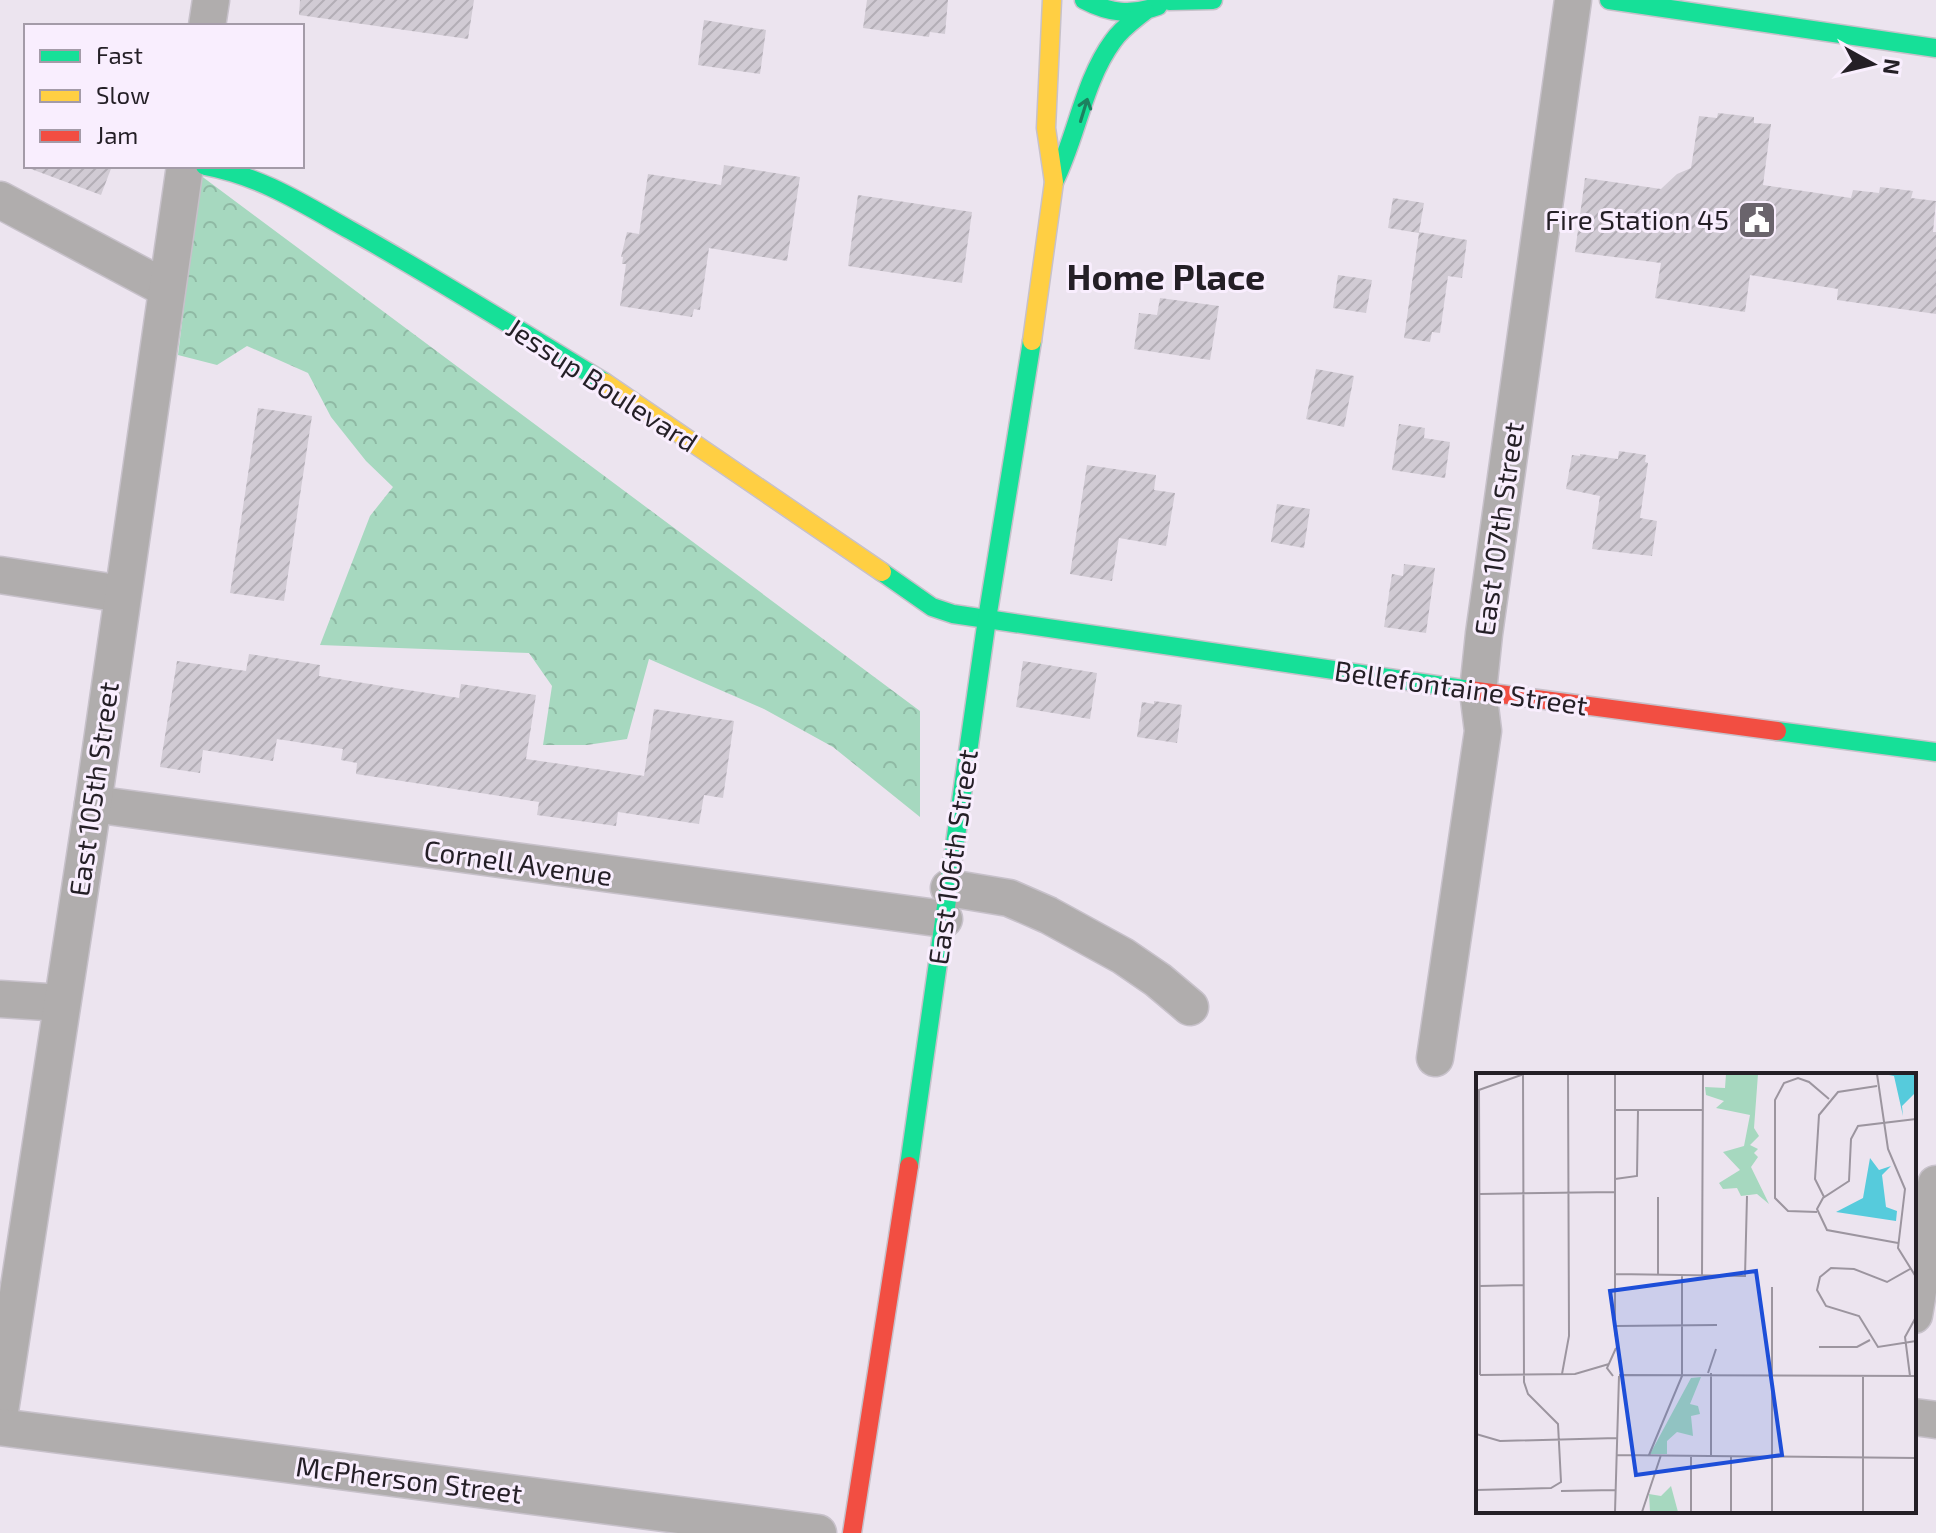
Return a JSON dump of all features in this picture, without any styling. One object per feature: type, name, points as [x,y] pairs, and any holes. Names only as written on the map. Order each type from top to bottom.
[{"type":"street","points":[[207,24],[211,0]]},
{"type":"street","name":"East 106th Street","points":[[852,1533],[902,1218],[987,619],[1043,273],[1054,182],[1046,128],[1052,0]]},
{"type":"street","points":[[1084,0],[1115,12],[1145,11],[1170,0],[1213,0]]},
{"type":"street","name":"East 107th Street","points":[[1435,1058],[1483,731],[1478,691],[1573,0]]},
{"type":"street","points":[[1609,0],[1936,48]]},
{"type":"street","name":"East 106th Street","points":[[1054,182],[1066,161],[1097,69],[1110,44],[1145,11]]},
{"type":"street","name":"East 105th Street","points":[[0,1411],[93,804],[185,168]]},
{"type":"street","name":"Jessup Boulevard","points":[[216,168],[264,182],[383,248],[609,385],[932,607],[987,619]]},
{"type":"street","points":[[0,200],[167,289]]},
{"type":"street","points":[[0,575],[122,594]]},
{"type":"street","name":"Bellefontaine Street","points":[[987,619],[1478,691],[1936,752]]},
{"type":"street","name":"Cornell Avenue","points":[[93,804],[947,904]]},
{"type":"street","points":[[947,904],[1009,898],[1048,915],[1123,956],[1190,1007]]},
{"type":"street","points":[[0,999],[62,1003]]},
{"type":"street","points":[[1916,1303],[1936,1184]]},
{"type":"street","points":[[1916,1417],[1936,1420]]},
{"type":"street","name":"McPherson Street","points":[[0,1427],[818,1533]]},
{"type":"green space","points":[[200,175],[920,711],[920,817],[833,747],[764,709],[649,659],[627,739],[587,745],[543,745],[552,686],[529,653],[320,645],[370,516],[393,487],[366,461],[331,417],[308,373],[247,346],[217,365],[178,355]]},
{"type":"building","points":[[300,0],[474,0],[468,39],[299,15]]},
{"type":"building","points":[[867,0],[948,0],[945,34],[930,32],[929,37],[863,28]]},
{"type":"building","points":[[704,20],[766,30],[760,74],[698,65]]},
{"type":"building","name":"Fire Station 45","points":[[1718,113],[1754,117],[1754,123],[1771,124],[1763,185],[1851,198],[1853,190],[1879,193],[1880,187],[1913,191],[1911,198],[1936,201],[1933,232],[1936,232],[1936,314],[1837,300],[1838,289],[1750,275],[1745,312],[1655,298],[1661,263],[1575,252],[1585,178],[1661,189],[1677,174],[1691,168],[1699,116],[1717,118]]},
{"type":"building","points":[[724,165],[800,177],[787,261],[709,248],[700,310],[694,309],[692,317],[620,306],[626,264],[622,264],[621,257],[627,232],[639,234],[648,174],[721,185]]},
{"type":"building","points":[[31,168],[111,168],[101,195]]},
{"type":"building","points":[[858,195],[972,212],[962,283],[848,266]]},
{"type":"building","points":[[1393,198],[1424,203],[1419,232],[1467,240],[1462,278],[1448,276],[1440,333],[1432,332],[1430,342],[1404,338],[1419,233],[1388,228]]},
{"type":"building","points":[[1338,275],[1372,280],[1366,313],[1333,308]]},
{"type":"building","points":[[1160,298],[1219,306],[1210,360],[1134,349],[1139,313],[1157,315]]},
{"type":"building","points":[[1316,369],[1354,376],[1344,427],[1306,419]]},
{"type":"building","points":[[258,408],[312,416],[284,601],[230,593]]},
{"type":"building","points":[[1399,424],[1425,428],[1424,438],[1450,442],[1445,478],[1392,470]]},
{"type":"building","points":[[1619,451],[1646,455],[1645,462],[1648,463],[1640,518],[1657,521],[1652,556],[1592,549],[1600,496],[1566,489],[1572,455],[1618,459]]},
{"type":"building","points":[[1087,465],[1156,475],[1154,490],[1175,493],[1166,546],[1119,538],[1112,581],[1070,574]]},
{"type":"building","points":[[1277,504],[1310,509],[1304,548],[1271,542]]},
{"type":"building","points":[[1404,564],[1435,568],[1426,633],[1384,627],[1392,574],[1403,576]]},
{"type":"building","points":[[249,654],[320,665],[319,676],[459,698],[461,684],[536,695],[526,759],[644,776],[654,709],[734,721],[723,798],[704,795],[699,824],[618,812],[616,826],[537,815],[539,802],[356,774],[357,763],[341,760],[343,749],[277,739],[273,761],[203,750],[200,773],[160,767],[177,661],[246,671]]},
{"type":"building","points":[[1023,661],[1097,673],[1090,719],[1016,707]]},
{"type":"building","points":[[1154,701],[1182,705],[1177,743],[1137,737],[1142,702],[1154,704]]},
{"type":"traffic: fast","points":[[1084,0],[1120,12],[1158,6]]},
{"type":"traffic: fast","points":[[1169,1],[1213,0]]},
{"type":"traffic: fast","points":[[1609,0],[1936,48]]},
{"type":"traffic: fast","points":[[1054,182],[1103,57],[1120,33],[1145,11]]},
{"type":"traffic: fast","points":[[213,168],[244,176],[298,201],[604,382]]},
{"type":"traffic: fast","points":[[909,1166],[987,619],[1032,341]]},
{"type":"traffic: fast","points":[[882,572],[932,607],[953,614],[1470,690]]},
{"type":"traffic: fast","points":[[1777,731],[1936,752]]},
{"type":"traffic: slow","points":[[1032,341],[1054,182],[1046,128],[1052,0]]},
{"type":"traffic: slow","points":[[604,382],[882,572]]},
{"type":"traffic: jam","points":[[1470,690],[1777,731]]},
{"type":"traffic: jam","points":[[852,1533],[909,1166]]},
{"type":"place","name":"Fire Station 45","points":[[1757,220]]},
{"type":"district","name":"Home Place","points":[[1166,277]]}]
